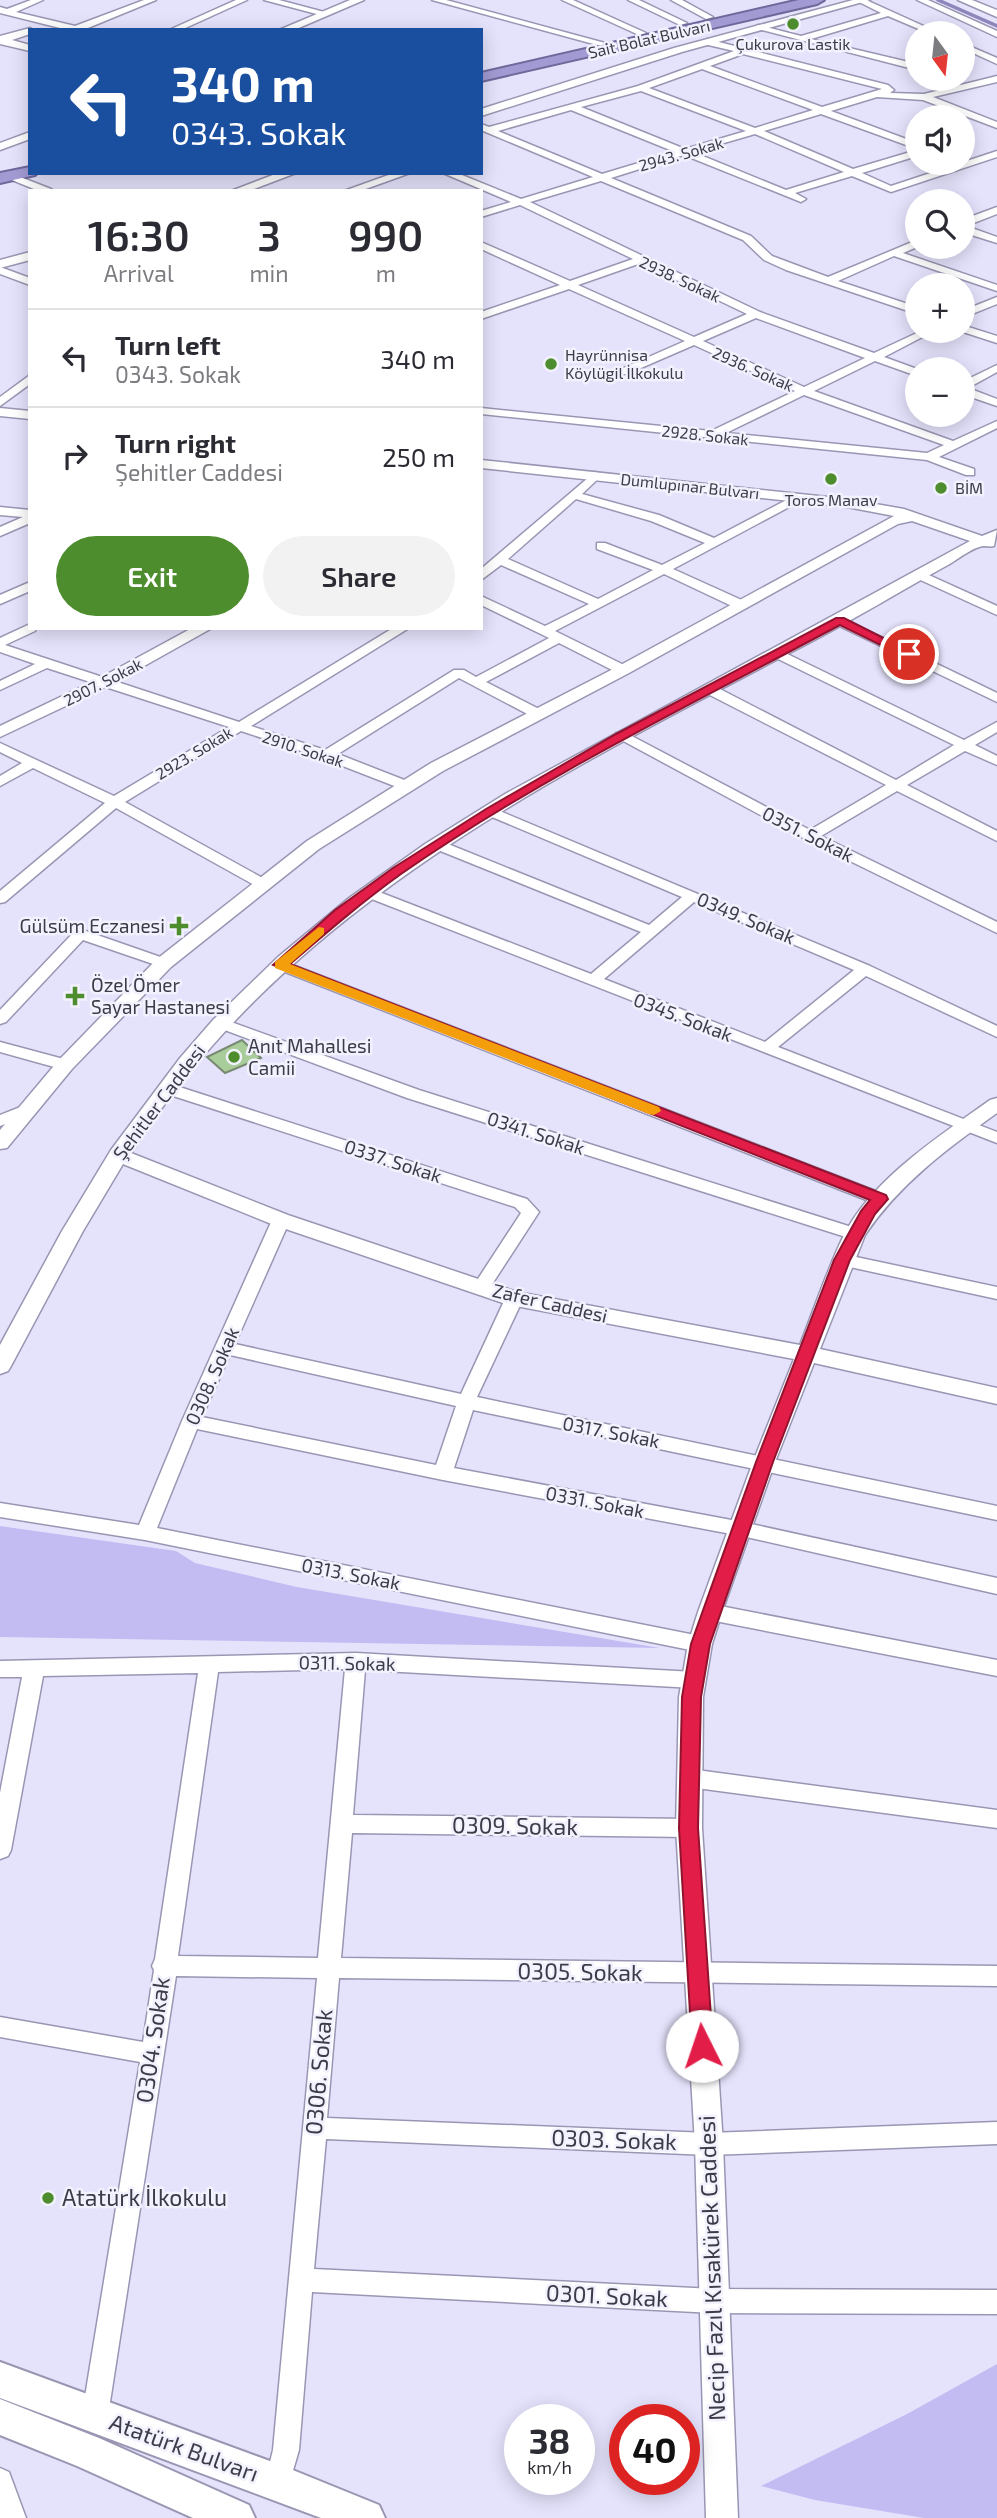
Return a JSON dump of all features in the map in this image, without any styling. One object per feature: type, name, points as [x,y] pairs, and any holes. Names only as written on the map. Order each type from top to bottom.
[{"type":"highway","points":[[483,70],[778,0]]},
{"type":"highway","name":"Sait Bolat Bulvarı","points":[[483,78],[816,0]]},
{"type":"highway","points":[[3,174],[28,163]]},
{"type":"highway","points":[[3,174],[28,172]]},
{"type":"main road","name":"Atatürk Bulvarı","points":[[0,2380],[278,2482],[366,2518]]},
{"type":"main road","points":[[0,2417],[86,2451],[236,2518]]},
{"type":"street","points":[[4,11],[39,0]]},
{"type":"street","points":[[80,28],[152,0]]},
{"type":"street","points":[[178,28],[243,0]]},
{"type":"street","points":[[268,0],[324,13]]},
{"type":"street","points":[[289,28],[359,0]]},
{"type":"street","points":[[436,0],[601,43]]},
{"type":"street","points":[[566,0],[642,33]]},
{"type":"street","points":[[632,0],[683,23]]},
{"type":"street","points":[[675,0],[709,17]]},
{"type":"street","points":[[921,0],[997,34]]},
{"type":"street","points":[[963,0],[997,15]]},
{"type":"street","points":[[483,112],[758,27],[863,1],[907,21]]},
{"type":"street","points":[[464,7],[483,2]]},
{"type":"street","points":[[4,11],[73,28]]},
{"type":"street","points":[[803,38],[888,13]]},
{"type":"street","points":[[37,28],[52,23]]},
{"type":"street","points":[[758,27],[905,64]]},
{"type":"street","points":[[1,40],[28,31]]},
{"type":"street","points":[[1,40],[28,47]]},
{"type":"street","points":[[707,42],[885,86],[889,90],[880,95]]},
{"type":"street","points":[[485,129],[641,88],[743,51]]},
{"type":"street","points":[[975,52],[997,61]]},
{"type":"street","points":[[702,66],[905,141]]},
{"type":"street","points":[[924,97],[997,79]]},
{"type":"street","points":[[641,88],[758,132],[891,189],[934,175]]},
{"type":"street","name":"2943. Sokak","points":[[483,213],[880,95],[924,97]]},
{"type":"street","points":[[924,97],[997,125]]},
{"type":"street","points":[[572,107],[801,199]]},
{"type":"street","points":[[485,129],[747,238],[768,257],[790,268],[905,307]]},
{"type":"street","points":[[0,147],[28,136]]},
{"type":"street","points":[[975,160],[997,154]]},
{"type":"street","points":[[785,193],[905,157]]},
{"type":"street","points":[[3,174],[43,189]]},
{"type":"street","points":[[243,189],[284,175]]},
{"type":"street","points":[[356,189],[399,175]]},
{"type":"street","name":"2938. Sokak","points":[[453,175],[521,202],[756,314],[905,369]]},
{"type":"street","points":[[975,220],[997,210]]},
{"type":"street","points":[[975,231],[997,240]]},
{"type":"street","name":"2936. Sokak","points":[[483,246],[804,391],[954,445]]},
{"type":"street","points":[[831,280],[905,248]]},
{"type":"street","points":[[894,253],[997,288]]},
{"type":"street","points":[[0,264],[28,257]]},
{"type":"street","points":[[484,312],[640,260]]},
{"type":"street","points":[[0,270],[28,281]]},
{"type":"street","points":[[975,309],[997,300]]},
{"type":"street","points":[[623,372],[756,314]]},
{"type":"street","points":[[975,332],[997,340]]},
{"type":"street","points":[[710,436],[905,342]]},
{"type":"street","points":[[975,381],[997,368]]},
{"type":"street","points":[[0,403],[28,381]]},
{"type":"street","points":[[975,394],[997,403]]},
{"type":"street","name":"2928. Sokak","points":[[483,411],[929,457],[970,472]]},
{"type":"street","points":[[0,412],[28,415]]},
{"type":"street","points":[[929,457],[997,424]]},
{"type":"street","name":"Dumlupınar Bulvarı","points":[[483,464],[800,498],[906,515],[992,540]]},
{"type":"street","points":[[483,574],[595,477]]},
{"type":"street","points":[[574,495],[655,518],[716,542]]},
{"type":"street","points":[[547,631],[800,498]]},
{"type":"street","points":[[0,511],[28,516]]},
{"type":"street","points":[[0,1143],[23,1111],[164,963],[313,845],[438,767],[623,670],[906,515]]},
{"type":"street","points":[[0,532],[28,517]]},
{"type":"street","name":"Şehitler Caddesi","points":[[0,1366],[56,1257],[118,1155],[167,1088],[220,1023],[280,965],[340,913],[398,871],[491,811],[621,736],[840,621],[920,575],[992,540]]},
{"type":"street","points":[[601,547],[664,570],[741,605]]},
{"type":"street","points":[[499,559],[600,604]]},
{"type":"street","points":[[920,575],[997,611]]},
{"type":"street","points":[[0,600],[28,587]]},
{"type":"street","points":[[483,601],[623,670]]},
{"type":"street","points":[[840,621],[997,698]]},
{"type":"street","points":[[0,645],[28,629]]},
{"type":"street","name":"2907. Sokak","points":[[0,732],[106,681],[200,630]]},
{"type":"street","name":"2923. Sokak","points":[[0,899],[115,802],[400,630]]},
{"type":"street","points":[[476,682],[559,638]]},
{"type":"street","name":"2910. Sokak","points":[[0,645],[237,727],[327,755],[407,786]]},
{"type":"street","points":[[776,653],[997,761]]},
{"type":"street","points":[[0,686],[47,663]]},
{"type":"street","points":[[327,755],[459,673],[538,714]]},
{"type":"street","points":[[709,690],[997,837]]},
{"type":"street","points":[[810,836],[997,726]]},
{"type":"street","name":"0351. Sokak","points":[[621,736],[810,836],[997,928]]},
{"type":"street","points":[[0,747],[115,802],[263,884]]},
{"type":"street","points":[[0,782],[33,762]]},
{"type":"street","name":"0349. Sokak","points":[[491,811],[865,968],[997,1032]]},
{"type":"street","points":[[438,845],[651,931]]},
{"type":"street","name":"0345. Sokak","points":[[369,893],[965,1128],[997,1138]]},
{"type":"street","points":[[593,981],[693,895]]},
{"type":"street","points":[[0,1019],[80,934],[164,963]]},
{"type":"street","points":[[280,965],[880,1199]]},
{"type":"street","points":[[766,1049],[865,968]]},
{"type":"street","name":"0341. Sokak","points":[[220,1023],[413,1094],[855,1234]]},
{"type":"street","points":[[0,1047],[65,1065]]},
{"type":"street","name":"0337. Sokak","points":[[167,1088],[521,1203],[530,1212],[481,1288]]},
{"type":"street","name":"Necip Fazıl Kısakürek Caddesi","points":[[722,2518],[709,2144],[689,1828],[694,1680],[700,1644],[764,1462],[842,1260],[855,1234],[880,1199],[997,1104]]},
{"type":"street","points":[[0,1121],[23,1111]]},
{"type":"street","name":"Zafer Caddesi","points":[[118,1155],[281,1220],[514,1299],[807,1354],[997,1396]]},
{"type":"street","name":"0308. Sokak","points":[[145,1533],[191,1421],[281,1220]]},
{"type":"street","points":[[842,1260],[997,1293]]},
{"type":"street","points":[[443,1473],[467,1400],[514,1299]]},
{"type":"street","name":"0317. Sokak","points":[[225,1348],[563,1423],[764,1462],[997,1513]]},
{"type":"street","name":"0331. Sokak","points":[[191,1421],[443,1473],[742,1529],[997,1586]]},
{"type":"street","name":"0313. Sokak","points":[[0,1510],[145,1533],[700,1644]]},
{"type":"street","points":[[710,1612],[997,1668]]},
{"type":"street","name":"0311. Sokak","points":[[0,1669],[356,1661],[694,1680]]},
{"type":"street","name":"0306. Sokak","points":[[278,2482],[286,2450],[356,1661]]},
{"type":"street","name":"0304. Sokak","points":[[94,2415],[153,2054],[163,1966],[209,1665]]},
{"type":"street","points":[[0,1850],[34,1669]]},
{"type":"street","points":[[690,1778],[997,1818]]},
{"type":"street","name":"0309. Sokak","points":[[341,1824],[689,1828]]},
{"type":"street","name":"0305. Sokak","points":[[163,1966],[997,1976]]},
{"type":"street","points":[[0,2027],[153,2054]]},
{"type":"street","name":"0303. Sokak","points":[[314,2128],[709,2144],[997,2133]]},
{"type":"street","name":"0301. Sokak","points":[[301,2280],[714,2301],[997,2302]]},
{"type":"street","points":[[0,2481],[13,2518]]},
{"type":"shaded area","points":[[0,1526],[176,1551],[195,1563],[297,1587],[660,1648],[0,1637]]},
{"type":"shaded area","points":[[997,2364],[997,2518],[924,2518],[815,2500],[761,2486],[907,2414]]},
{"type":"building","name":"Anıt Mahallesi Camii","points":[[242,1040],[261,1058],[225,1073],[207,1057]]},
{"type":"waterway","points":[[938,0],[997,26]]},
{"type":"slow traffic","points":[[319,931],[280,965],[654,1111]]},
{"type":"place","name":"Çukurova Lastik","points":[[793,24]]},
{"type":"place","name":"Hayrünnisa Köylügil İlkokulu","points":[[551,364]]},
{"type":"place","name":"Toros Manav","points":[[831,479]]},
{"type":"place","name":"BİM","points":[[941,488]]},
{"type":"place","name":"Gülsüm Eczanesi","points":[[179,926]]},
{"type":"place","name":"Özel Ömer Sayar Hastanesi","points":[[75,996]]},
{"type":"place","name":"Anıt Mahallesi Camii","points":[[234,1057]]},
{"type":"place","name":"Atatürk İlkokulu","points":[[48,2198]]},
{"type":"route","points":[[702,2046],[689,1828],[691,1697],[700,1644],[764,1462],[842,1260],[869,1211],[880,1199],[280,965],[340,913],[398,871],[491,811],[621,736],[840,621],[909,654]]}]
